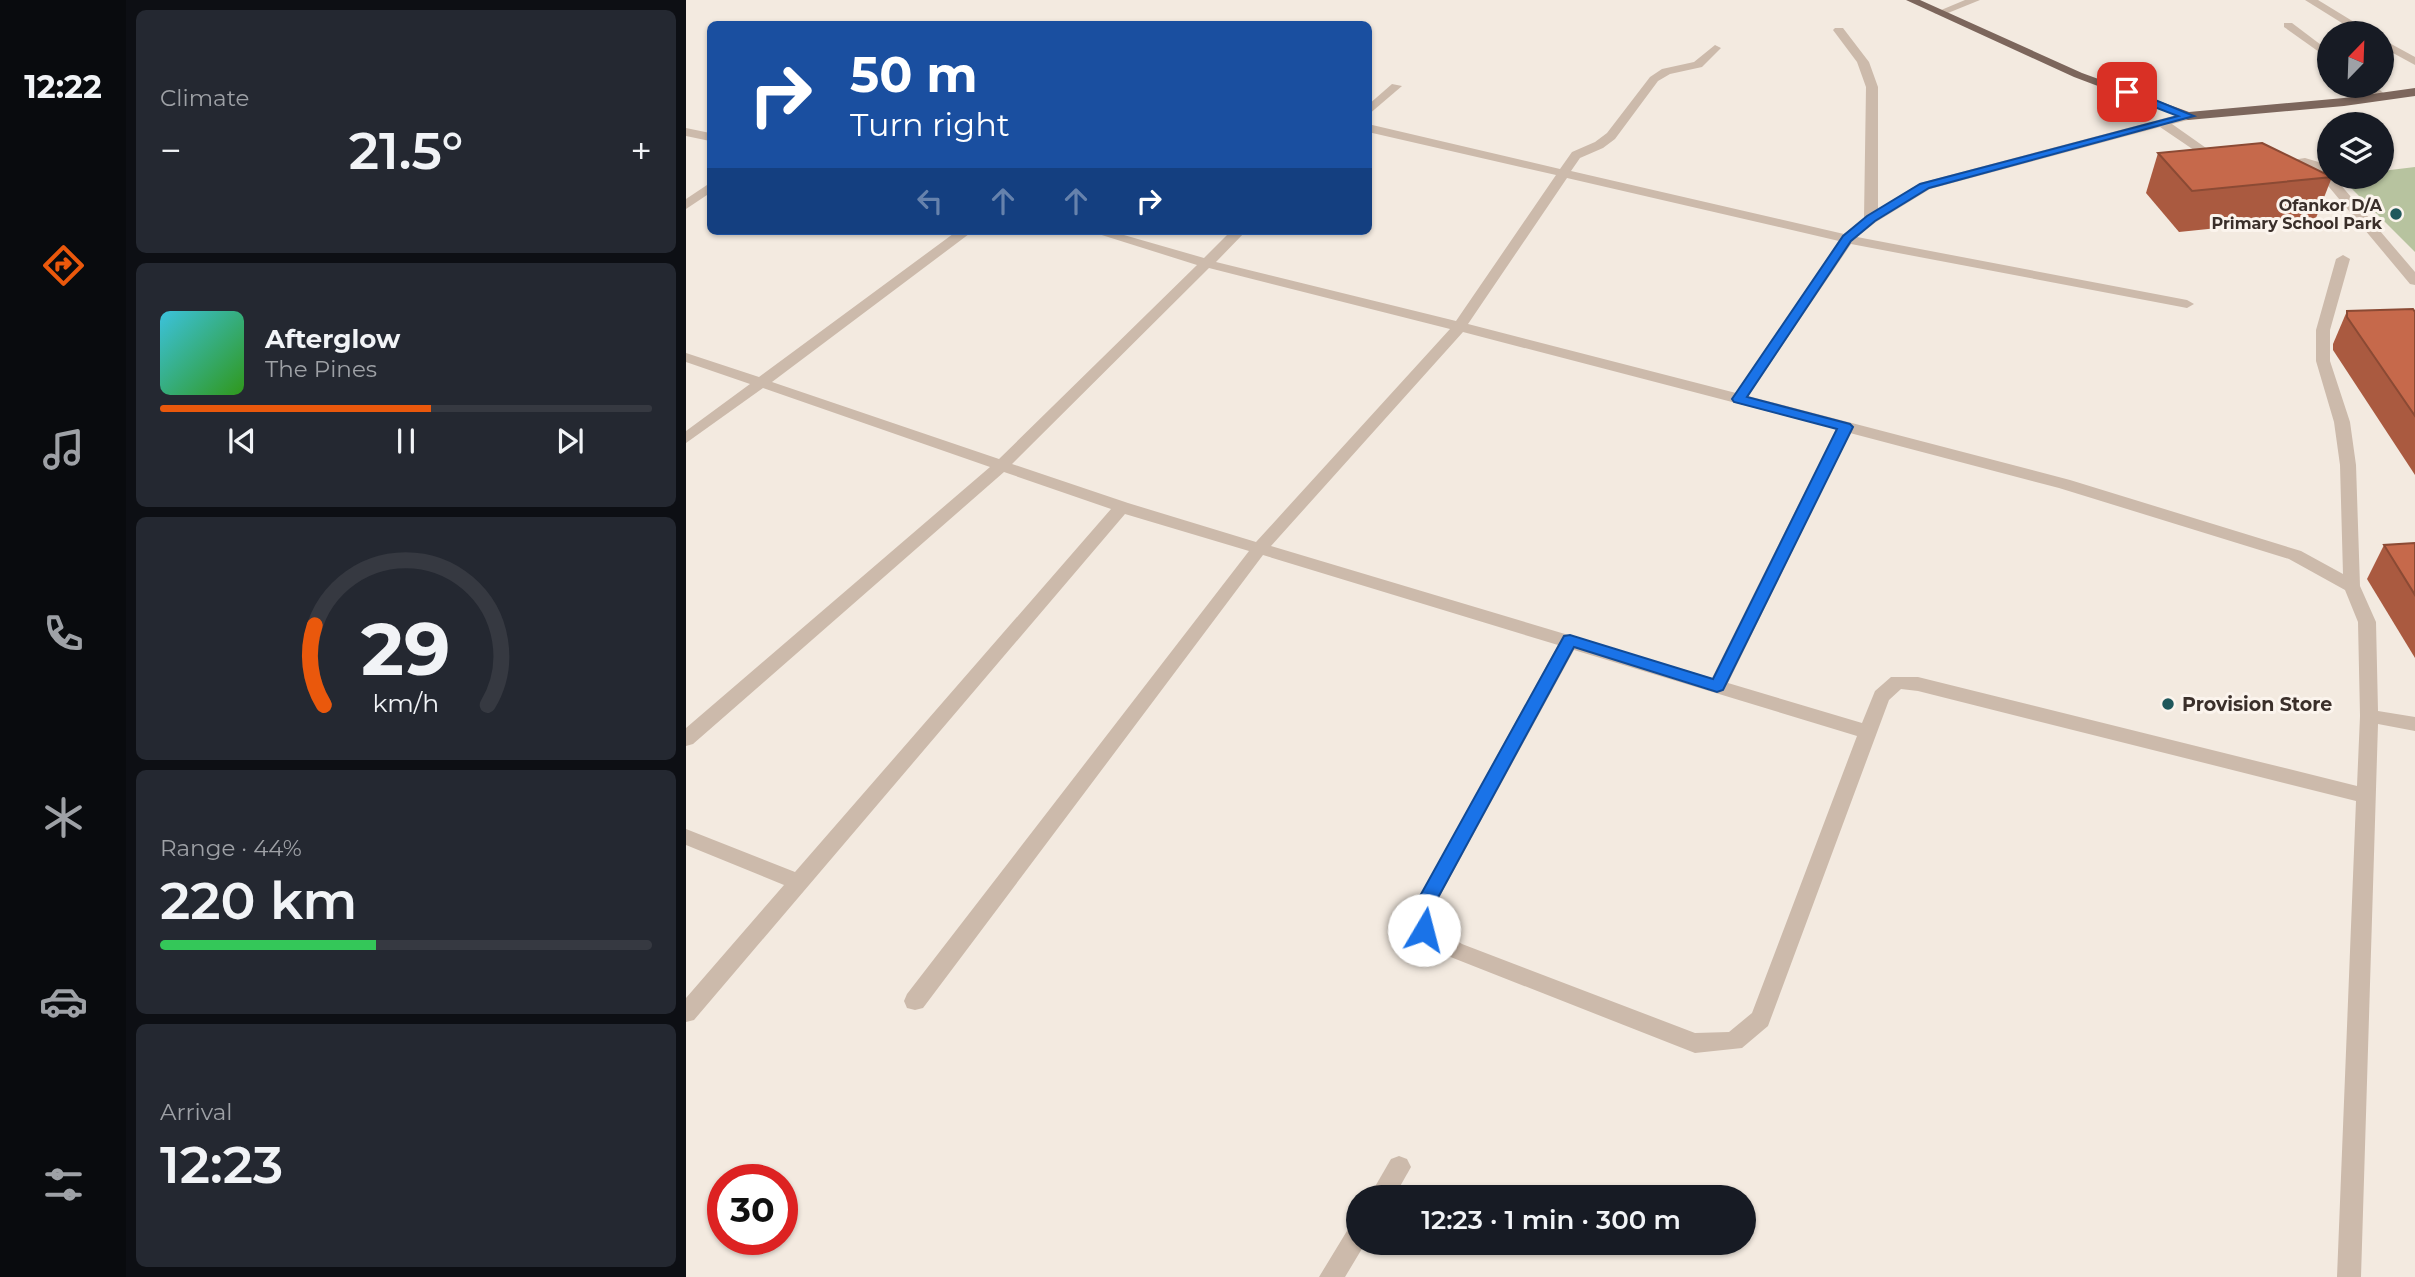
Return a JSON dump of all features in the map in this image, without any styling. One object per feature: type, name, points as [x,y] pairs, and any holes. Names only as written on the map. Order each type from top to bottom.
[{"type":"main road","points":[[1911,0],[2078,75],[2189,116],[2372,98]]},
{"type":"main road","points":[[2394,95],[2415,92]]},
{"type":"street","points":[[1938,13],[1975,0]]},
{"type":"street","points":[[2310,0],[2346,21]]},
{"type":"street","points":[[2288,25],[2317,47]]},
{"type":"street","points":[[1839,30],[1863,62],[1872,87],[1871,219]]},
{"type":"street","points":[[915,1001],[1260,548],[1460,326],[1576,155],[1599,145],[1611,136],[1654,79],[1665,71],[1698,65],[1714,48]]},
{"type":"street","points":[[2394,49],[2415,61]]},
{"type":"street","points":[[1372,108],[1396,86]]},
{"type":"street","points":[[1739,399],[1847,239],[1871,219],[1924,186],[2189,116]]},
{"type":"street","points":[[2162,123],[2229,169]]},
{"type":"street","points":[[1372,129],[1847,239],[2186,304]]},
{"type":"street","points":[[686,132],[707,136]]},
{"type":"street","points":[[2269,167],[2305,162],[2318,166],[2415,281]]},
{"type":"street","points":[[686,205],[707,189]]},
{"type":"street","points":[[686,438],[961,235]]},
{"type":"street","points":[[1110,235],[1205,262],[2064,484],[2282,551],[2352,586]]},
{"type":"street","points":[[686,739],[1001,466],[1235,235]]},
{"type":"street","points":[[2343,258],[2323,330],[2323,361],[2342,422],[2348,465],[2352,586],[2367,622],[2369,716],[2349,1277]]},
{"type":"street","points":[[686,357],[1122,507],[1868,732]]},
{"type":"street","points":[[1717,686],[1846,427]]},
{"type":"street","points":[[686,1013],[1122,507]]},
{"type":"street","points":[[1570,640],[1425,905],[1424,930],[1455,950],[1695,1043],[1734,1041],[1760,1019],[1881,696],[1896,682],[1918,684],[2366,796]]},
{"type":"street","points":[[2369,716],[2415,724]]},
{"type":"street","points":[[686,837],[797,882]]},
{"type":"street","points":[[1388,1185],[1399,1167]]},
{"type":"street","points":[[1331,1277],[1346,1253]]},
{"type":"green space","name":"Ofankor D/A Primary School Park","points":[[2415,167],[2415,252],[2352,189],[2394,189],[2394,170]]},
{"type":"building","points":[[2262,143],[2317,170],[2317,178],[2192,191],[2158,153]]},
{"type":"building","points":[[2413,309],[2415,416],[2347,317],[2347,311]]},
{"type":"building","points":[[2415,543],[2415,595],[2384,545]]},
{"type":"place","name":"Ofankor D/A Primary School Park","points":[[2396,214]]},
{"type":"place","name":"Provision Store","points":[[2168,704]]},
{"type":"route","points":[[1424,930],[1425,905],[1570,640],[1717,686],[1846,427],[1739,399],[1847,239],[1871,219],[1924,186],[2189,116],[2127,92]]}]
